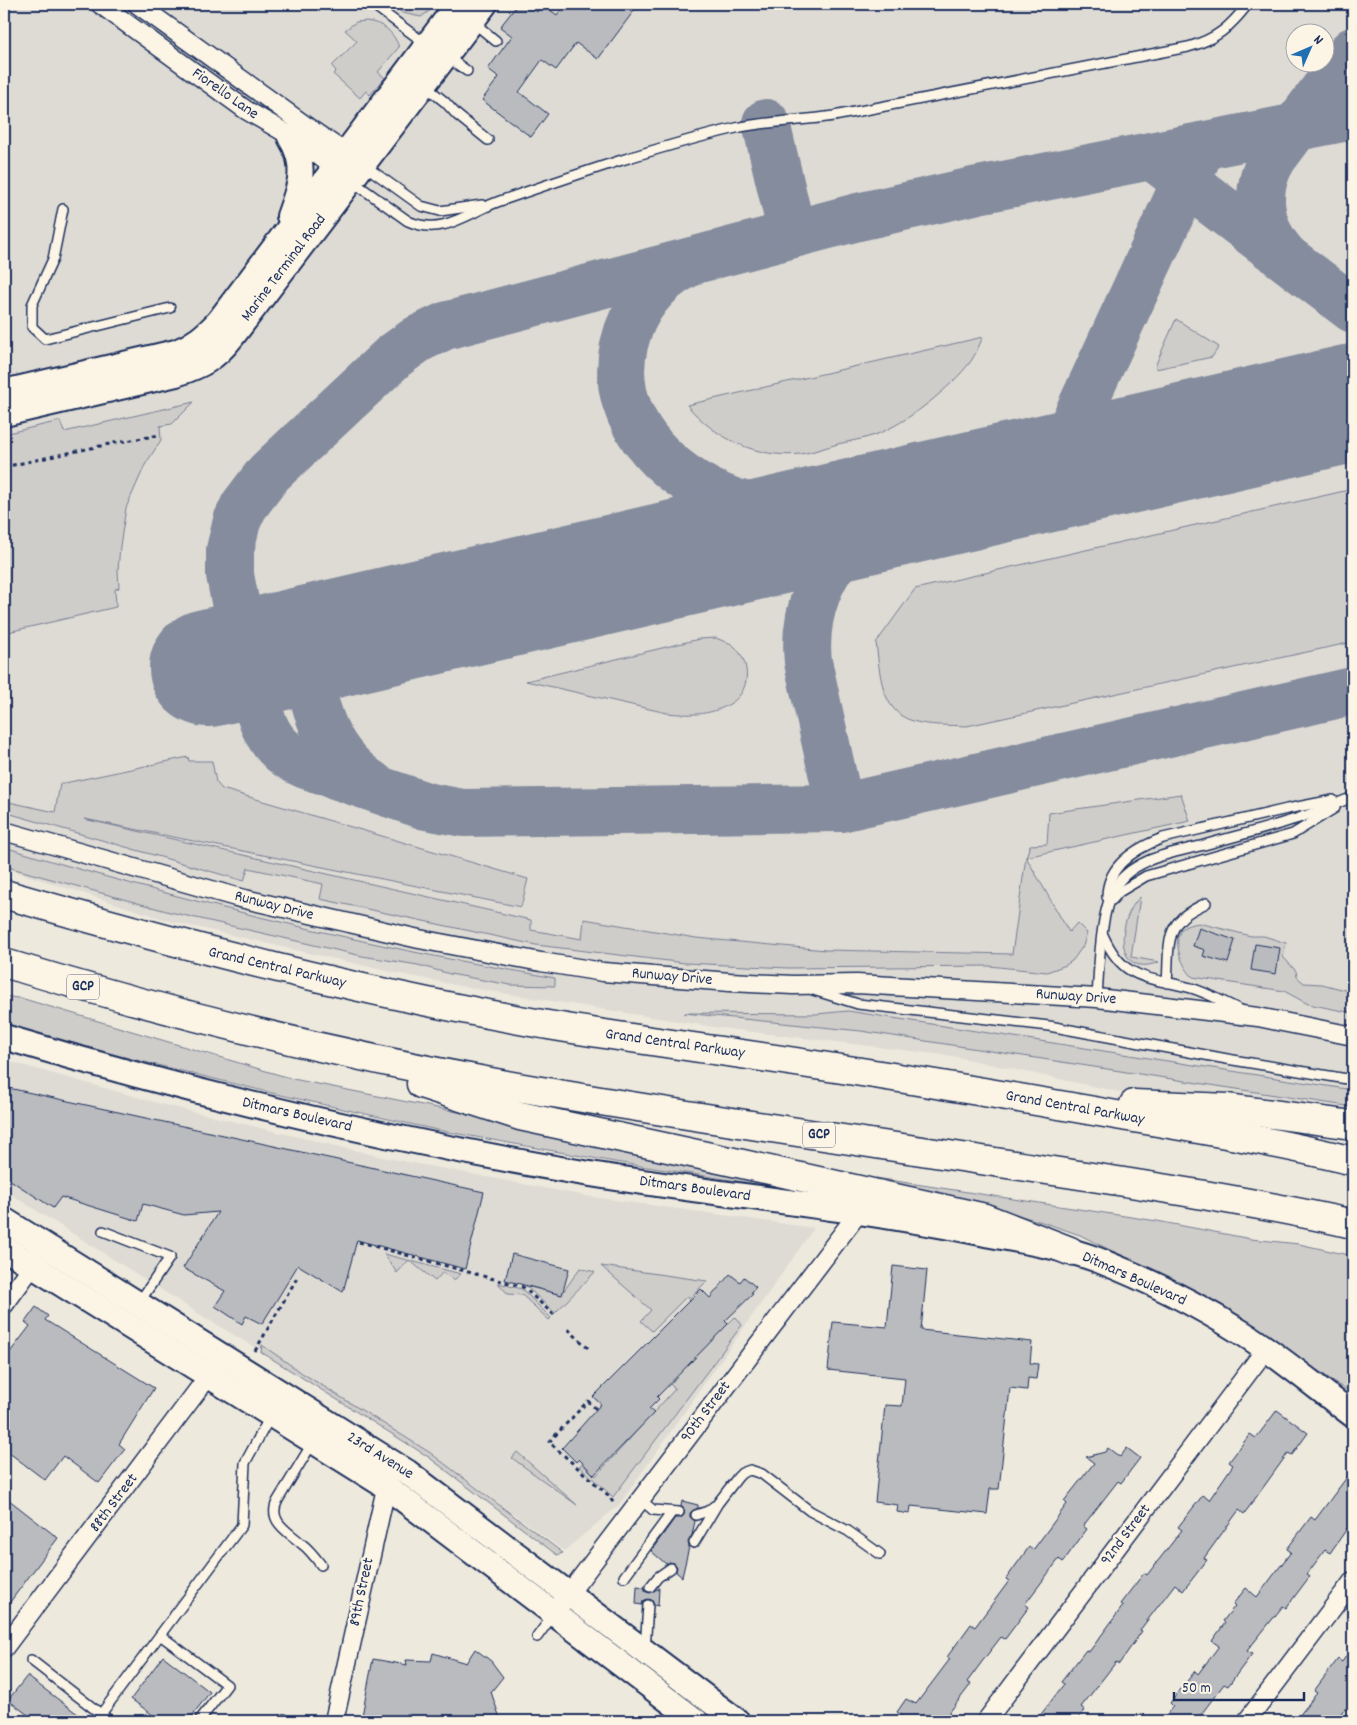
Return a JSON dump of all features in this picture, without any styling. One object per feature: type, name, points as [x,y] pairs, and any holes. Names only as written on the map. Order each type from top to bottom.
[{"type":"highway","name":"Grand Central Parkway","points":[[4,894],[165,940],[268,966],[454,1007],[637,1039],[1034,1100],[1217,1132],[1353,1161]]},
{"type":"highway","name":"GCP","points":[[4,963],[146,1004],[287,1040],[411,1067],[536,1090],[1188,1192],[1353,1224]]},
{"type":"highway","points":[[287,1040],[520,1116],[985,1218],[1070,1251]]},
{"type":"highway","points":[[1034,1100],[1214,1106],[1348,1125]]},
{"type":"street","name":"Fiorello Lane","points":[[100,4],[246,110],[290,137],[348,166]]},
{"type":"street","name":"Fiorello Lane","points":[[137,4],[313,131],[348,166]]},
{"type":"street","name":"Marine Terminal Road","points":[[8,402],[176,374],[195,368],[211,359],[226,345],[348,166],[466,11]]},
{"type":"street","name":"Marine Terminal Road","points":[[8,402],[176,352],[195,343],[219,321],[284,232],[423,85],[436,50]]},
{"type":"street","points":[[284,232],[296,196],[301,173],[300,157],[290,137]]},
{"type":"street","name":"Runway Drive","points":[[4,831],[236,896],[355,925],[482,951],[603,972],[730,982],[793,985],[858,984],[1097,998],[1258,1017],[1353,1036]]},
{"type":"street","name":"Ditmars Boulevard","points":[[4,1037],[102,1066],[219,1097],[426,1143],[618,1178],[962,1228],[1070,1251],[1100,1261],[1166,1290],[1217,1318],[1266,1349],[1353,1414]]},
{"type":"street","name":"90th Street","points":[[554,1613],[859,1212]]},
{"type":"street","name":"23rd Avenue","points":[[4,1220],[222,1357],[276,1405],[313,1442],[386,1487],[696,1721]]},
{"type":"street","points":[[4,1305],[46,1247]]},
{"type":"street","name":"23rd Avenue","points":[[4,1248],[208,1377],[276,1405],[392,1463],[422,1483],[731,1720]]},
{"type":"street","name":"92nd Street","points":[[986,1721],[1266,1349]]},
{"type":"street","name":"88th Street","points":[[4,1648],[222,1357]]},
{"type":"street","name":"89th Street","points":[[334,1721],[392,1463]]},
{"type":"street","points":[[1246,1721],[1353,1581]]},
{"type":"lane","points":[[372,4],[467,71]]},
{"type":"lane","points":[[348,166],[408,221],[418,226],[437,226],[460,220],[492,204],[616,162],[736,128],[842,115],[1202,44],[1224,31],[1248,4]]},
{"type":"lane","points":[[466,11],[496,41]]},
{"type":"lane","points":[[423,85],[488,140]]},
{"type":"lane","points":[[348,166],[421,206],[432,210],[448,210],[492,204]]},
{"type":"lane","points":[[63,209],[53,259],[32,305],[32,327],[45,340],[170,308]]},
{"type":"lane","points":[[1097,998],[1109,880],[1118,866],[1134,852],[1149,843],[1163,838],[1286,809],[1353,797]]},
{"type":"lane","points":[[1107,906],[1114,889],[1124,876],[1145,863],[1166,854],[1289,821],[1353,797]]},
{"type":"lane","points":[[1107,906],[1119,892],[1146,876],[1293,834],[1353,797]]},
{"type":"lane","points":[[1168,984],[1169,947],[1172,931],[1180,920],[1206,903]]},
{"type":"lane","points":[[1103,935],[1108,947],[1125,968],[1137,976],[1192,989],[1258,1017]]},
{"type":"lane","points":[[793,985],[858,1004],[1049,1026],[1353,1080]]},
{"type":"lane","points":[[103,1231],[170,1257],[138,1304]]},
{"type":"lane","points":[[101,1714],[242,1525],[245,1463],[276,1405]]},
{"type":"lane","points":[[313,1442],[278,1500],[274,1510],[280,1526],[304,1545],[321,1565]]},
{"type":"lane","points":[[694,1543],[718,1503],[742,1473],[753,1470],[762,1474],[810,1511],[848,1531],[880,1554]]},
{"type":"lane","points":[[624,1577],[676,1512],[653,1510],[640,1499]]},
{"type":"lane","points":[[696,1515],[708,1511],[718,1503]]},
{"type":"lane","points":[[650,1587],[658,1577],[671,1568]]},
{"type":"lane","points":[[644,1652],[648,1605]]},
{"type":"lane","points":[[537,1637],[554,1613]]},
{"type":"lane","points":[[160,1635],[227,1685],[199,1721]]},
{"type":"lane","points":[[31,1660],[110,1721]]},
{"type":"path","points":[[4,467],[160,435]]},
{"type":"path","points":[[359,1242],[523,1287],[554,1315]]},
{"type":"path","points":[[255,1351],[297,1278]]},
{"type":"path","points":[[568,1329],[588,1348]]},
{"type":"path","points":[[596,1408],[588,1401],[549,1442],[608,1495],[624,1521]]},
{"type":"shaded area","points":[[4,4],[1353,4],[1353,1142],[952,1056],[720,1028],[465,987],[170,921],[4,868]]},
{"type":"shaded area","points":[[392,4],[439,4],[421,17],[402,13]]},
{"type":"shaded area","points":[[366,21],[387,29],[394,36],[399,47],[378,72],[385,78],[370,95],[366,91],[360,98],[333,74],[336,71],[332,66],[357,41],[345,30],[356,22]]},
{"type":"shaded area","points":[[1353,196],[1353,230],[1346,211]]},
{"type":"shaded area","points":[[1176,319],[1219,347],[1212,357],[1156,369],[1156,364]]},
{"type":"shaded area","points":[[983,337],[973,358],[952,382],[928,404],[901,422],[875,435],[806,453],[785,455],[769,453],[738,444],[710,427],[687,405]]},
{"type":"shaded area","points":[[194,402],[172,424],[160,426],[161,440],[145,465],[126,508],[120,546],[119,588],[115,589],[116,607],[4,633],[4,434],[60,421],[64,432]]},
{"type":"shaded area","points":[[1353,489],[1353,642],[967,726],[919,723],[902,716],[888,700],[881,678],[876,643],[915,589]]},
{"type":"shaded area","points":[[716,638],[732,645],[740,653],[746,669],[745,686],[736,700],[720,709],[705,713],[667,713],[526,681],[699,639]]},
{"type":"shaded area","points":[[188,757],[189,761],[212,761],[216,782],[222,789],[528,879],[521,907],[84,819],[531,920],[531,930],[582,939],[584,919],[696,938],[826,950],[1012,954],[1026,857],[1069,932],[1077,923],[1087,933],[1083,946],[1073,960],[1066,965],[1047,972],[989,966],[788,968],[685,963],[536,945],[320,899],[323,884],[248,868],[244,881],[4,812],[4,801],[55,812],[60,784]]},
{"type":"shaded area","points":[[1181,794],[1190,821],[1026,857],[1030,845],[1047,844],[1049,813]]},
{"type":"shaded area","points":[[4,847],[157,891],[311,929],[432,956],[555,978],[555,986],[510,985],[450,974],[418,965],[362,956],[170,912],[4,866]]},
{"type":"shaded area","points":[[1140,897],[1131,957],[1159,962],[1144,965],[1134,963],[1127,955],[1124,945],[1127,919],[1132,907]]},
{"type":"shaded area","points":[[1199,923],[1251,936],[1264,936],[1286,943],[1283,957],[1296,971],[1297,977],[1304,983],[1322,984],[1353,992],[1353,1013],[1308,1004],[1284,991],[1193,977],[1182,962],[1178,942],[1183,928]]},
{"type":"shaded area","points":[[4,996],[24,999],[293,1079],[532,1127],[783,1181],[789,1189],[615,1162],[437,1130],[272,1093],[116,1055],[4,1023]]},
{"type":"shaded area","points":[[848,1011],[1353,1090],[1353,1107],[861,1031],[684,1013],[816,1014]]},
{"type":"shaded area","points":[[4,1060],[165,1105],[382,1157],[586,1196],[814,1228],[619,1505],[564,1551],[429,1452],[209,1320],[4,1190]]},
{"type":"shaded area","points":[[876,1178],[1157,1221],[1251,1239],[1299,1244],[1353,1256],[1353,1395],[1260,1330],[1178,1284],[1080,1235],[1039,1221]]},
{"type":"shaded area","points":[[384,1254],[409,1260],[397,1273]]},
{"type":"shaded area","points":[[410,1261],[461,1274],[454,1280],[443,1272],[435,1281]]},
{"type":"shaded area","points":[[601,1266],[707,1281],[690,1298],[687,1296],[652,1331],[641,1321],[651,1310]]},
{"type":"shaded area","points":[[580,1268],[595,1272],[555,1313],[526,1286],[561,1295]]},
{"type":"shaded area","points":[[498,1283],[522,1289],[551,1318],[549,1320],[522,1295],[508,1294]]},
{"type":"shaded area","points":[[735,1317],[742,1325],[613,1497],[579,1466],[582,1464],[596,1476],[675,1389],[669,1383]]},
{"type":"shaded area","points":[[262,1345],[302,1373],[429,1452],[563,1553],[557,1555],[427,1456],[261,1352]]},
{"type":"shaded area","points":[[517,1452],[577,1505],[512,1458]]},
{"type":"building","points":[[518,4],[526,4],[537,12],[542,4],[557,15],[565,4],[639,4],[598,59],[576,43],[556,70],[542,60],[519,92],[548,114],[531,137],[482,100],[499,77],[488,69],[512,36],[500,27]]},
{"type":"building","points":[[1199,928],[1235,940],[1228,963],[1203,956],[1205,950],[1193,946]]},
{"type":"building","points":[[1255,944],[1280,948],[1276,974],[1251,970]]},
{"type":"building","points":[[4,1087],[484,1192],[465,1269],[357,1240],[343,1292],[298,1265],[262,1324],[246,1316],[242,1324],[215,1306],[225,1291],[183,1268],[218,1212],[184,1215],[143,1204],[138,1221],[61,1197],[53,1208],[4,1176]]},
{"type":"building","points":[[512,1254],[569,1269],[562,1295],[505,1280]]},
{"type":"building","points":[[893,1266],[927,1270],[921,1330],[1032,1342],[1030,1363],[1038,1364],[1036,1379],[1028,1378],[1027,1390],[1010,1388],[999,1489],[990,1489],[987,1514],[911,1506],[910,1514],[897,1512],[898,1505],[875,1502],[885,1405],[902,1406],[905,1378],[828,1370],[833,1322],[887,1327]]},
{"type":"building","points":[[730,1274],[740,1282],[744,1277],[756,1287],[751,1293],[753,1294],[725,1321],[728,1324],[657,1397],[659,1399],[649,1409],[654,1413],[594,1475],[579,1459],[576,1462],[562,1448],[601,1404],[593,1397],[701,1289],[710,1298]]},
{"type":"building","points":[[36,1307],[48,1316],[45,1320],[154,1388],[119,1444],[125,1449],[99,1483],[63,1456],[45,1480],[4,1449],[4,1360],[30,1326],[25,1322]]},
{"type":"building","points":[[1277,1410],[1308,1433],[1292,1455],[1288,1453],[1244,1514],[1239,1510],[1204,1558],[1207,1560],[1183,1591],[1175,1584],[1140,1630],[1142,1631],[1119,1664],[1116,1662],[1081,1707],[1085,1710],[1076,1721],[1036,1721],[1064,1684],[1061,1682],[1086,1650],[1089,1652],[1123,1606],[1120,1604],[1144,1573],[1147,1575],[1182,1530],[1178,1527],[1203,1495],[1209,1500],[1233,1465],[1229,1462],[1250,1434],[1256,1438]]},
{"type":"building","points":[[1108,1448],[1120,1457],[1127,1448],[1140,1458],[1121,1483],[1118,1481],[1083,1526],[1087,1529],[1063,1562],[1059,1559],[1025,1604],[1029,1607],[1005,1639],[1001,1637],[984,1659],[967,1682],[971,1684],[946,1717],[942,1714],[936,1721],[908,1721],[897,1712],[906,1699],[916,1704],[950,1659],[947,1657],[971,1624],[975,1627],[1009,1581],[1006,1579],[1029,1547],[1033,1550],[1067,1504],[1064,1501],[1094,1463],[1086,1457],[1105,1452]]},
{"type":"building","points":[[1353,1469],[1353,1520],[1330,1553],[1325,1550],[1307,1574],[1310,1576],[1286,1608],[1283,1606],[1247,1651],[1252,1654],[1228,1686],[1224,1684],[1196,1721],[1162,1721],[1173,1706],[1170,1703],[1195,1671],[1198,1674],[1219,1646],[1212,1641],[1225,1623],[1223,1621],[1235,1606],[1233,1604],[1246,1588],[1257,1597],[1291,1552],[1287,1549],[1311,1517],[1315,1520]]},
{"type":"building","points":[[4,1496],[58,1538],[4,1610]]},
{"type":"building","points":[[682,1501],[698,1505],[698,1508],[690,1513],[690,1517],[695,1521],[692,1535],[688,1542],[689,1547],[682,1577],[676,1572],[677,1567],[674,1563],[666,1564],[651,1551],[675,1518],[681,1518],[684,1515],[685,1510],[681,1506]]},
{"type":"building","points":[[637,1586],[644,1587],[646,1592],[650,1593],[659,1588],[658,1606],[648,1599],[643,1601],[642,1605],[636,1604]]},
{"type":"building","points":[[1353,1646],[1353,1715],[1345,1708],[1335,1721],[1295,1721],[1317,1693],[1314,1691],[1338,1659],[1342,1662]]},
{"type":"building","points":[[475,1649],[491,1661],[503,1677],[491,1692],[501,1721],[361,1721],[373,1659],[407,1665],[406,1660],[431,1661],[433,1653],[466,1663]]},
{"type":"building","points":[[163,1656],[210,1692],[188,1721],[161,1721],[131,1699]]},
{"type":"building","points":[[27,1676],[87,1721],[36,1721],[8,1700]]},
{"type":"taxiway","points":[[1284,256],[1269,234],[1264,221],[1261,196],[1267,171],[1273,158],[1353,51]]},
{"type":"taxiway","points":[[1353,116],[978,190],[858,217],[445,326],[418,339],[394,356],[269,473],[244,506],[237,521],[230,550],[230,575],[246,659],[263,723],[277,746],[297,761],[306,765],[426,806],[463,813],[840,808],[1353,691]]},
{"type":"taxiway","points":[[766,123],[792,234]]},
{"type":"taxiway","points":[[1051,473],[1202,146]]},
{"type":"taxiway","points":[[1161,163],[1353,309]]},
{"type":"taxiway","points":[[687,264],[665,278],[646,297],[628,332],[624,345],[621,374],[626,401],[636,426],[652,448],[672,468],[695,484],[721,497],[747,506],[772,511],[848,519]]},
{"type":"taxiway","points":[[840,808],[808,662],[808,627],[817,593],[824,577],[844,549],[869,528],[906,506]]},
{"type":"taxiway","points":[[302,646],[316,705],[330,740],[340,756],[371,784]]},
{"type":"runway","points":[[208,668],[1353,403]]}]
